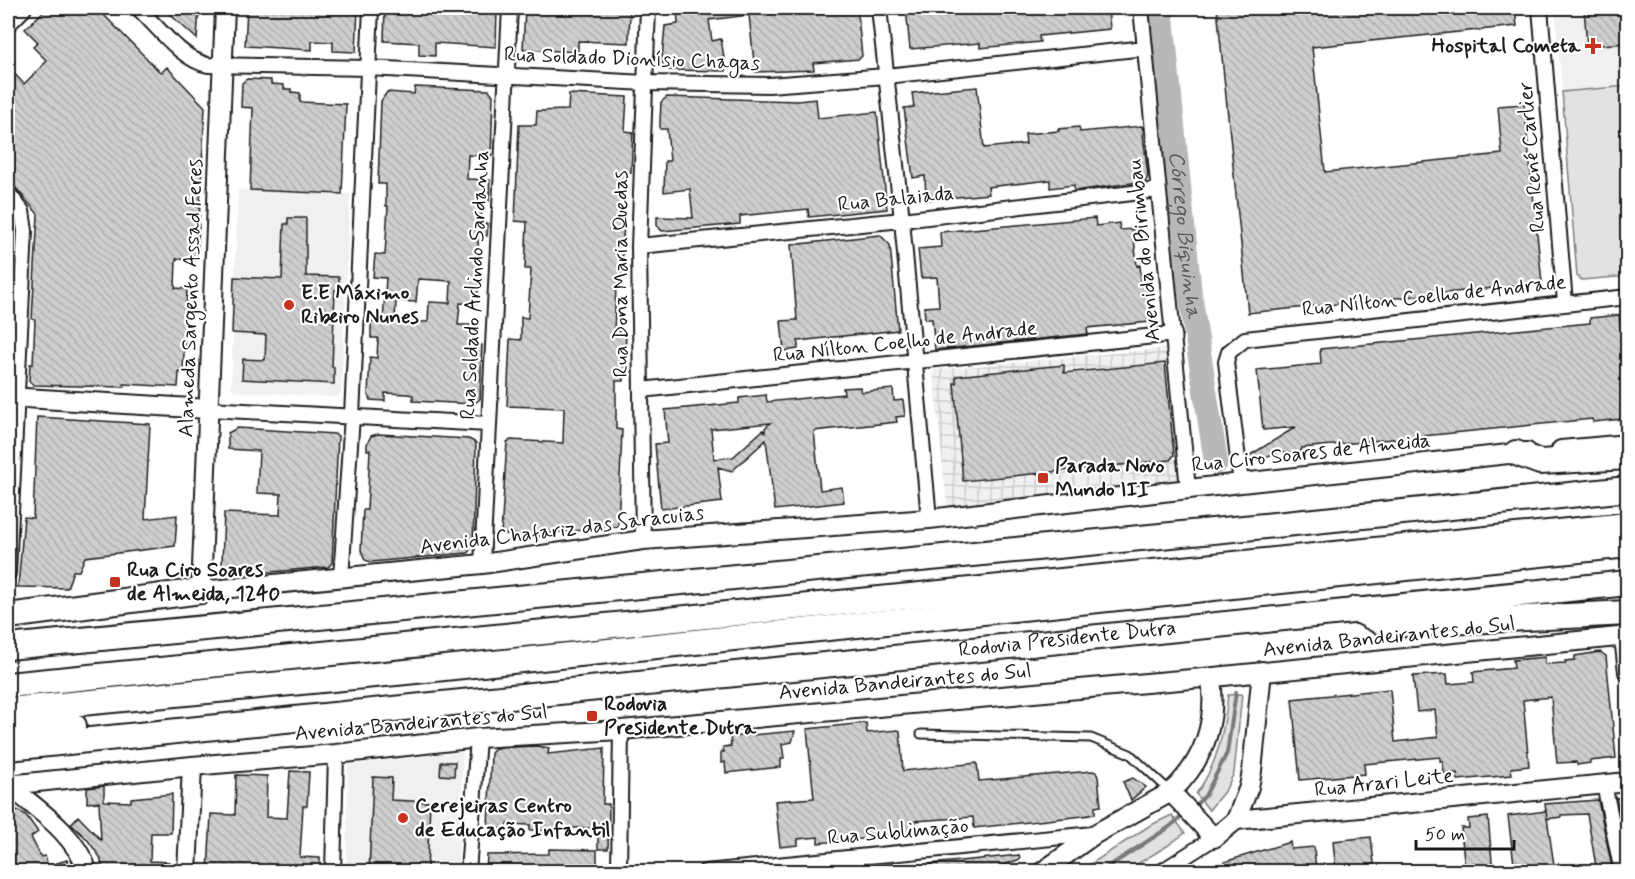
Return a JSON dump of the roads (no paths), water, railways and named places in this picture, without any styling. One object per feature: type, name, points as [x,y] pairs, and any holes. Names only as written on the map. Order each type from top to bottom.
[{"type":"highway","points":[[1516,453],[1540,462],[1628,457]]},
{"type":"highway","points":[[8,647],[1628,489]]},
{"type":"highway","points":[[8,685],[1628,525]]},
{"type":"highway","name":"Rodovia Presidente Dutra","points":[[8,710],[406,672],[1628,545]]},
{"type":"highway","name":"Rodovia Presidente Dutra","points":[[8,748],[1628,583]]},
{"type":"highway","points":[[8,616],[201,591]]},
{"type":"highway","points":[[1356,609],[1387,625],[1628,613]]},
{"type":"highway","points":[[8,730],[238,715],[274,722]]},
{"type":"street","points":[[8,22],[22,8]]},
{"type":"street","name":"Rua Soldado Dionísio Chagas","points":[[138,8],[182,52],[193,60],[208,65],[369,68],[646,82],[769,85],[886,76],[1145,48]]},
{"type":"street","name":"Alameda Sargento Assad Feres","points":[[201,591],[225,8]]},
{"type":"street","points":[[341,578],[352,416],[371,8]]},
{"type":"street","name":"Rua Soldado Arlindo Sardanha","points":[[482,564],[510,8]]},
{"type":"street","name":"Rua Dona Maria Quedas","points":[[643,540],[639,246],[648,8]]},
{"type":"street","points":[[879,8],[902,220],[929,519]]},
{"type":"street","name":"Avenida do Birimbau","points":[[1141,8],[1188,489]]},
{"type":"street","name":"Rua René Carlier","points":[[1540,8],[1565,303]]},
{"type":"street","name":"Rua Balaiada","points":[[639,246],[902,220],[1158,190]]},
{"type":"street","points":[[8,193],[22,211],[25,231],[12,398],[8,573]]},
{"type":"street","name":"Rua Nílton Coelho de Andrade","points":[[1241,483],[1226,362],[1229,352],[1245,339],[1628,297]]},
{"type":"street","name":"Rua Nílton Coelho de Andrade","points":[[641,390],[1174,334]]},
{"type":"street","points":[[12,398],[488,424]]},
{"type":"street","name":"Rua Ciro Soares de Almeida","points":[[929,519],[1516,453],[1628,444]]},
{"type":"street","name":"Avenida Chafariz das Saracuias","points":[[201,591],[482,564],[643,540],[929,519]]},
{"type":"street","points":[[1626,637],[1628,672]]},
{"type":"street","name":"Avenida Bandeirantes do Sul","points":[[8,785],[478,738],[621,730],[1211,678],[1262,671],[1626,637]]},
{"type":"street","points":[[1161,872],[1214,838],[1236,820],[1249,787],[1252,771],[1262,671]]},
{"type":"street","points":[[1042,872],[1095,834],[1175,796],[1206,742],[1213,706],[1211,678]]},
{"type":"street","points":[[619,872],[621,730]]},
{"type":"street","points":[[468,872],[478,738]]},
{"type":"street","points":[[333,872],[336,754]]},
{"type":"street","points":[[187,872],[192,766]]},
{"type":"street","name":"Rua Arari Leite","points":[[1236,820],[1628,782]]},
{"type":"street","points":[[1604,784],[1622,872]]},
{"type":"street","points":[[8,785],[66,835],[80,852],[88,872]]},
{"type":"street","points":[[1175,796],[1214,838]]},
{"type":"street","name":"Rua Sublimação","points":[[705,872],[1095,834]]},
{"type":"lane","points":[[921,734],[1092,738],[1130,753],[1175,796]]},
{"type":"waterway","name":"Córrego Biquinha","points":[[1161,8],[1190,294],[1216,462]]},
{"type":"waterway","name":"Córrego Biquinha","points":[[1192,808],[1205,796],[1227,753],[1236,692]]},
{"type":"waterway","name":"Córrego Biquinha","points":[[1100,872],[1184,815]]},
{"type":"place","name":"Hospital Cometa","points":[[1593,46]]},
{"type":"place","name":"E.E Máximo Ribeiro Nunes","points":[[289,305]]},
{"type":"place","name":"Parada Novo Mundo III","points":[[1043,478]]},
{"type":"place","name":"Rua Ciro Soares de Almeida, 1240","points":[[115,582]]},
{"type":"place","name":"Rodovia Presidente Dutra","points":[[592,716]]},
{"type":"place","name":"Cerejeiras Centro de Educação Infantil","points":[[403,818]]}]
